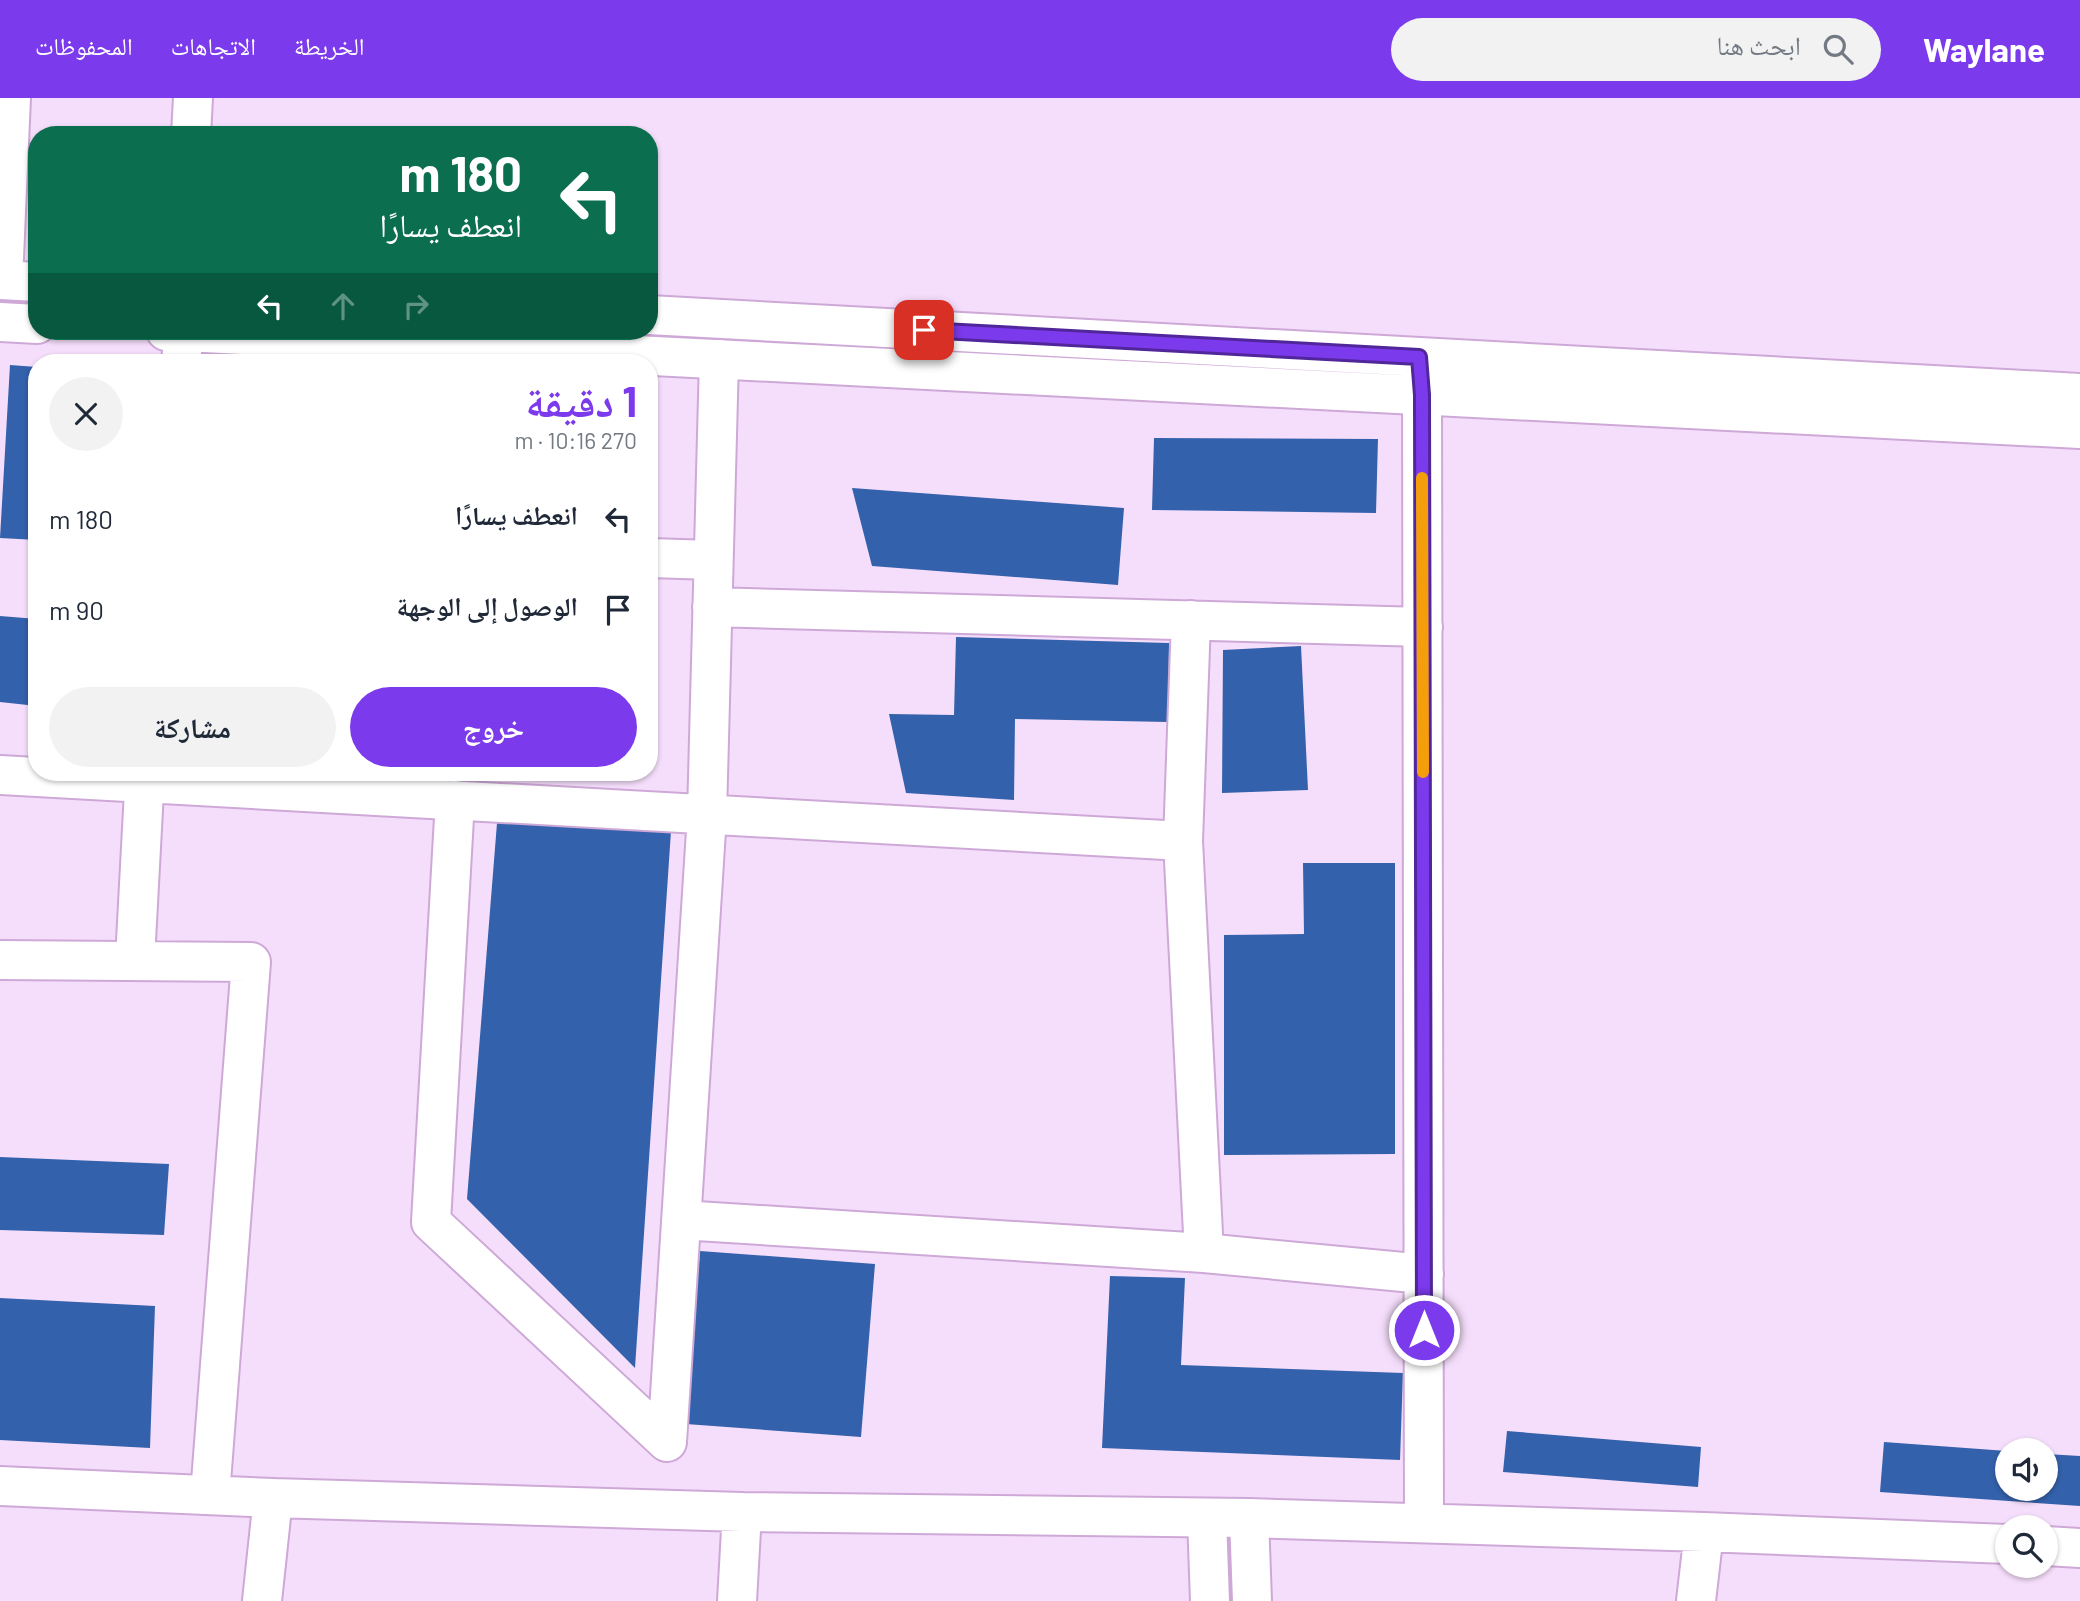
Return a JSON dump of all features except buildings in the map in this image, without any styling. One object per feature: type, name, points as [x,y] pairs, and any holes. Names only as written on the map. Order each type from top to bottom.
[{"type":"street","points":[[11,98],[13,281]]},
{"type":"street","points":[[191,126],[193,98]]},
{"type":"street","points":[[658,316],[2080,393]]},
{"type":"street","points":[[0,322],[28,324]]},
{"type":"street","points":[[269,340],[407,353],[459,354]]},
{"type":"street","points":[[1419,357],[1422,395],[1423,627],[1424,1523]]},
{"type":"street","points":[[658,358],[2080,429]]},
{"type":"street","points":[[455,800],[431,1222],[667,1442],[707,815],[719,359]]},
{"type":"street","points":[[658,558],[713,560]]},
{"type":"street","points":[[712,607],[1423,627]]},
{"type":"street","points":[[1191,620],[1183,841],[1204,1253]]},
{"type":"street","points":[[0,775],[28,776]]},
{"type":"street","points":[[135,960],[144,781]]},
{"type":"street","points":[[260,781],[375,784],[455,800],[1183,841]]},
{"type":"street","points":[[0,960],[251,962],[210,1495]]},
{"type":"street","points":[[681,1220],[1204,1253],[1424,1274]]},
{"type":"street","points":[[0,1486],[742,1512],[1207,1517],[1424,1523],[1995,1544]]},
{"type":"street","points":[[262,1601],[273,1497]]},
{"type":"street","points":[[737,1601],[742,1512]]},
{"type":"street","points":[[1207,1517],[1210,1601]]},
{"type":"street","points":[[1249,1518],[1252,1601]]},
{"type":"street","points":[[1696,1601],[1704,1532]]},
{"type":"street","points":[[2058,1547],[2080,1548]]},
{"type":"slow traffic","points":[[1422,478],[1423,772]]},
{"type":"route","points":[[924,330],[1419,357],[1422,395],[1424,1330]]}]
